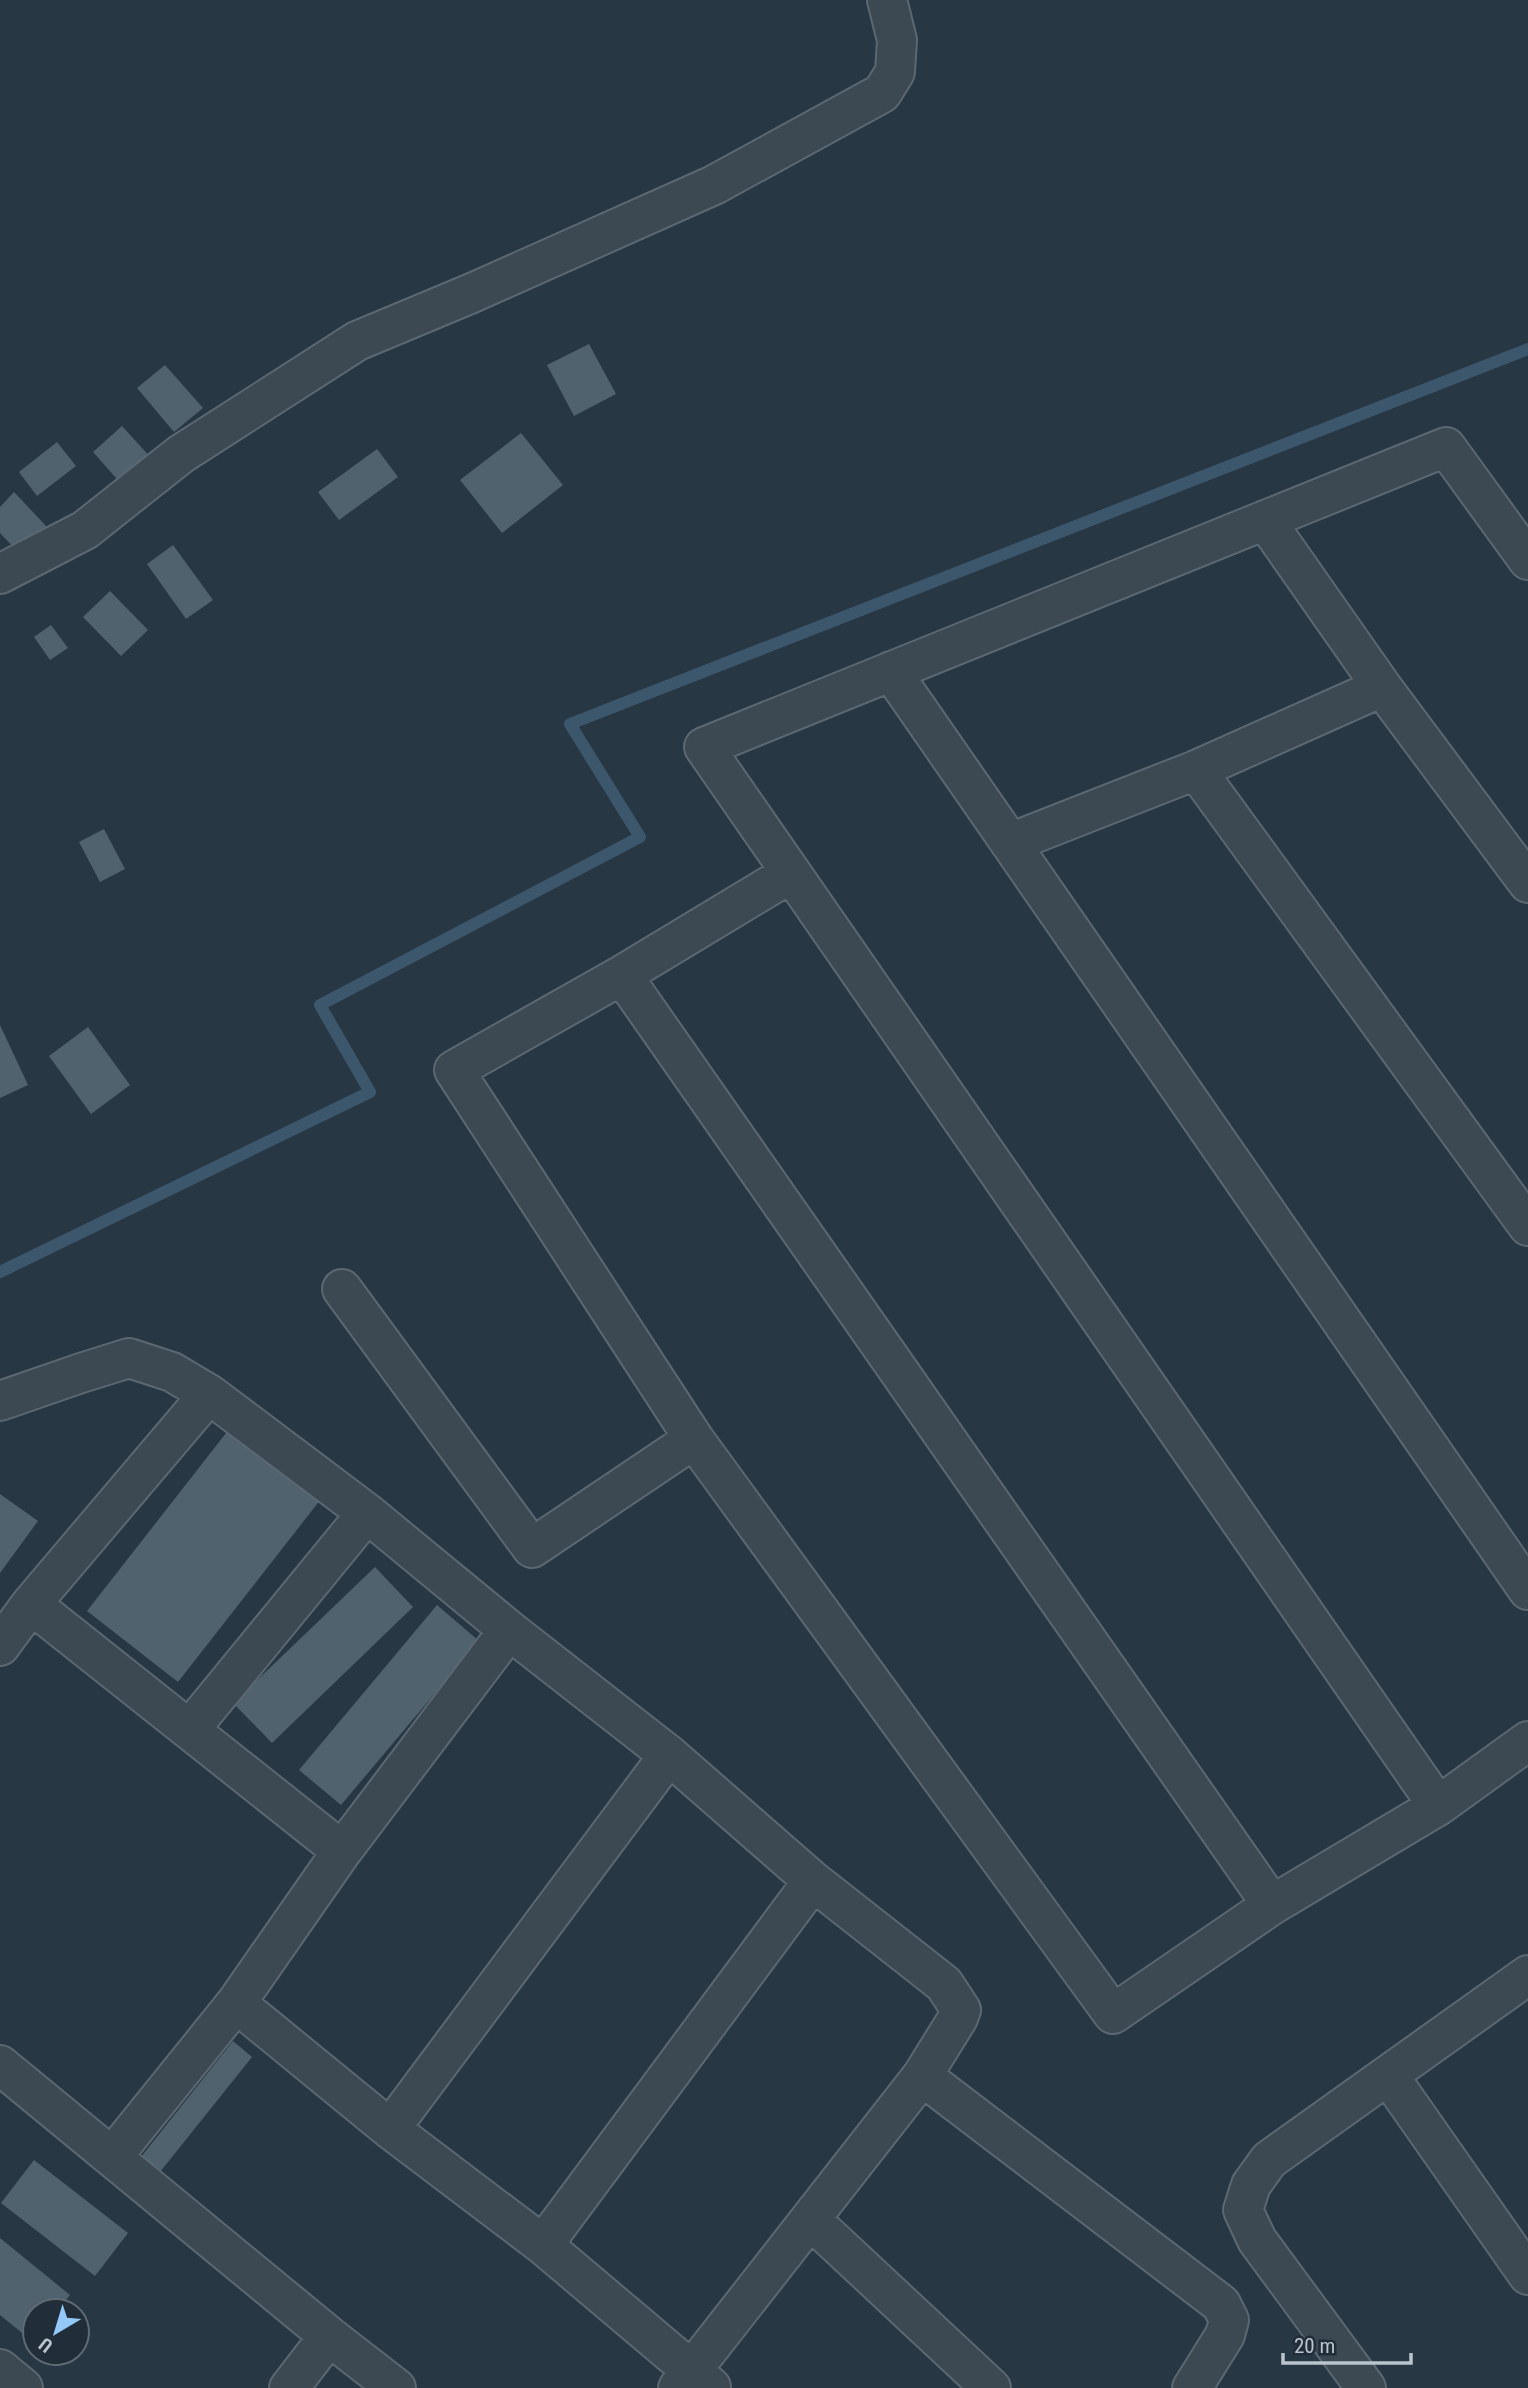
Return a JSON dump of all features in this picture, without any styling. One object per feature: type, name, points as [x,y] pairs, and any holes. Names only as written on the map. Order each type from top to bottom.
[{"type":"street","points":[[0,574],[85,530],[181,454],[357,341],[714,185],[882,93],[895,72],[897,40],[887,0]]},
{"type":"street","points":[[1438,1806],[704,747],[1446,447],[1528,560]]},
{"type":"street","points":[[1265,520],[1382,687],[1528,883]]},
{"type":"street","points":[[891,671],[1528,1590]]},
{"type":"street","points":[[1010,843],[1196,770],[1382,687]]},
{"type":"street","points":[[1196,770],[1528,1226]]},
{"type":"street","points":[[791,873],[622,975],[454,1070],[694,1439],[1113,2014],[1272,1905],[1438,1806],[1528,1741]]},
{"type":"street","points":[[622,975],[1272,1905]]},
{"type":"street","points":[[342,1289],[532,1548],[694,1439]]},
{"type":"street","points":[[0,1401],[130,1358],[172,1372],[209,1394],[367,1513],[509,1630],[669,1755],[813,1881],[944,1984],[961,2010],[922,2076],[810,2219],[694,2382],[543,2245],[390,2129],[236,2003]]},
{"type":"street","points":[[0,1646],[31,1604],[209,1394]]},
{"type":"street","points":[[190,1729],[367,1513]]},
{"type":"street","points":[[31,1604],[342,1851]]},
{"type":"street","points":[[112,2157],[236,2003],[342,1851],[509,1630]]},
{"type":"street","points":[[390,2129],[669,1755]]},
{"type":"street","points":[[543,2245],[813,1881]]},
{"type":"street","points":[[1366,2388],[1257,2240],[1243,2210],[1251,2185],[1269,2160],[1528,1975]]},
{"type":"street","points":[[2,2071],[396,2388]]},
{"type":"street","points":[[1388,2075],[1528,2275]]},
{"type":"street","points":[[922,2076],[1222,2304],[1229,2320],[1225,2335],[1192,2388]]},
{"type":"street","points":[[810,2219],[991,2388]]},
{"type":"street","points":[[289,2388],[329,2336]]},
{"type":"street","points":[[0,2369],[23,2388]]},
{"type":"building","points":[[589,344],[616,394],[574,416],[547,365]]},
{"type":"building","points":[[165,365],[203,408],[174,432],[137,388]]},
{"type":"building","points":[[122,426],[153,460],[124,487],[93,452]]},
{"type":"building","points":[[521,433],[563,485],[502,533],[460,480]]},
{"type":"building","points":[[57,442],[76,466],[37,496],[19,472]]},
{"type":"building","points":[[377,449],[398,477],[339,520],[318,492]]},
{"type":"building","points":[[14,492],[48,528],[21,555],[0,533],[0,507]]},
{"type":"building","points":[[173,545],[213,600],[186,619],[147,564]]},
{"type":"building","points":[[110,591],[148,630],[121,656],[83,617]]},
{"type":"building","points":[[51,625],[68,648],[50,660],[34,637]]},
{"type":"building","points":[[104,829],[125,869],[100,882],[79,842]]},
{"type":"building","points":[[0,1025],[28,1085],[0,1098]]},
{"type":"building","points":[[88,1027],[130,1085],[91,1114],[49,1056]]},
{"type":"building","points":[[230,1428],[321,1499],[178,1682],[87,1611]]},
{"type":"building","points":[[0,1494],[38,1521],[0,1573]]},
{"type":"building","points":[[375,1567],[413,1607],[272,1743],[233,1703]]},
{"type":"building","points":[[437,1605],[479,1641],[341,1805],[299,1770]]},
{"type":"building","points":[[233,2041],[252,2057],[152,2182],[133,2167]]},
{"type":"building","points":[[34,2160],[128,2233],[95,2276],[1,2203]]},
{"type":"building","points":[[0,2238],[70,2295],[21,2297],[21,2332],[0,2315]]},
{"type":"waterway","points":[[0,1272],[370,1092],[320,1005],[640,837],[570,724],[1528,349]]}]
